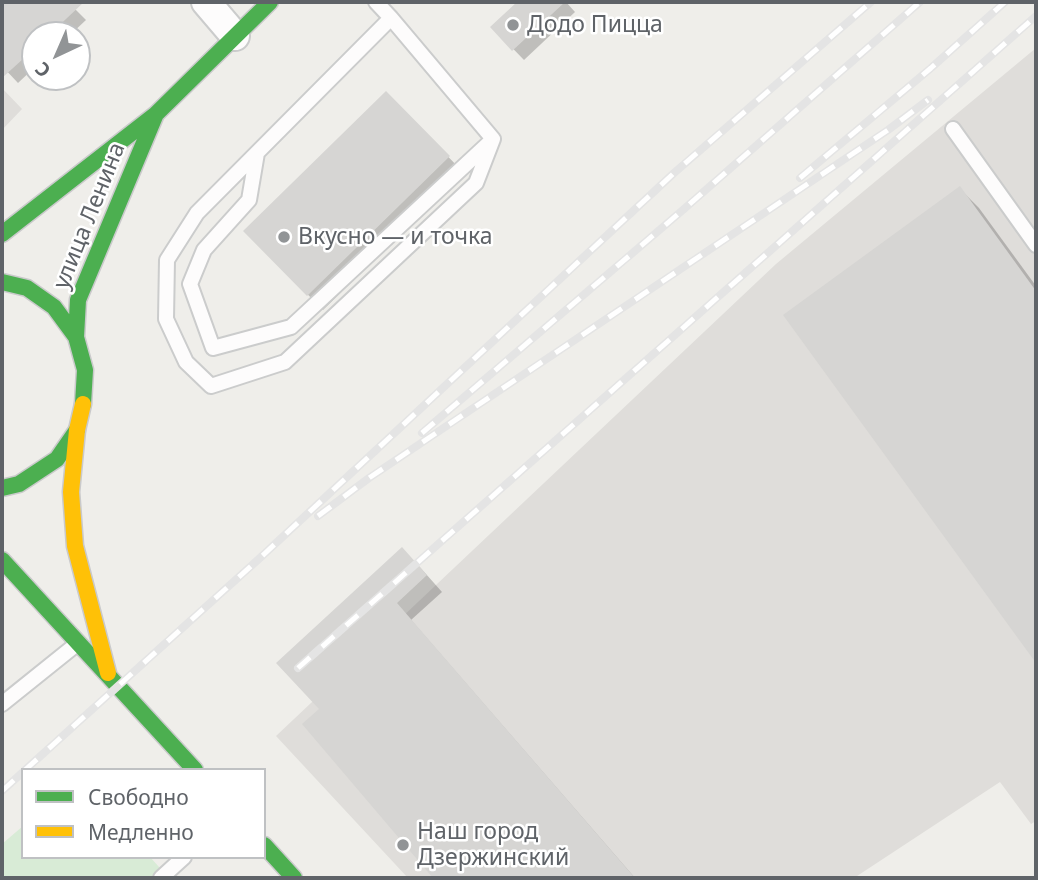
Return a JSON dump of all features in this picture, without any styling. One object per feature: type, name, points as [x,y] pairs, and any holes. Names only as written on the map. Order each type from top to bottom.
[{"type":"main road","name":"улица Ленина","points":[[2,234],[156,114],[270,2]]},
{"type":"main road","name":"улица Ленина","points":[[108,673],[75,546],[71,492],[85,370],[76,337],[78,300],[156,114]]},
{"type":"main road","name":"улица Ленина","points":[[2,282],[27,288],[54,307],[76,337]]},
{"type":"main road","name":"улица Ленина","points":[[2,488],[19,484],[57,459],[77,430]]},
{"type":"main road","name":"улица Ленина","points":[[2,560],[193,768]]},
{"type":"main road","points":[[266,847],[294,878]]},
{"type":"street","points":[[206,2],[235,36]]},
{"type":"lane","points":[[376,2],[493,139]]},
{"type":"lane","points":[[391,18],[197,213],[167,260],[166,318],[186,362],[211,386],[285,362],[476,183],[493,139]]},
{"type":"lane","points":[[953,129],[1036,245]]},
{"type":"lane","points":[[257,153],[249,200],[204,250],[190,284],[213,348],[291,327],[493,139]]},
{"type":"lane","points":[[2,704],[79,642]]},
{"type":"lane","points":[[161,878],[182,859]]},
{"type":"shaded area","points":[[1036,48],[1036,821],[1031,824],[1000,782],[854,878],[408,878],[276,736],[776,264]]},
{"type":"shaded area","points":[[2,88],[22,109],[2,130]]},
{"type":"green space","points":[[21,828],[21,859],[152,859],[169,878],[2,878],[2,844]]},
{"type":"building","points":[[2,2],[84,2],[64,21],[21,21],[21,61],[2,78]]},
{"type":"building","points":[[517,2],[565,2],[512,51],[490,27]]},
{"type":"building","points":[[386,91],[450,156],[307,296],[243,231]]},
{"type":"building","points":[[960,186],[1036,291],[1036,663],[783,315]]},
{"type":"building","points":[[402,547],[427,575],[397,603],[635,878],[433,878],[302,724],[319,709],[276,663]]},
{"type":"railway","points":[[27,768],[261,557],[674,173],[871,2]]},
{"type":"railway","points":[[422,433],[920,2]]},
{"type":"railway","points":[[800,178],[1005,2]]},
{"type":"railway","points":[[298,668],[1036,16]]},
{"type":"railway","points":[[318,516],[369,478],[888,130],[928,100]]},
{"type":"railway","points":[[2,791],[21,774]]},
{"type":"traffic: fast","points":[[2,234],[156,114],[270,2]]},
{"type":"traffic: fast","points":[[83,404],[85,370],[76,337],[78,300],[156,114]]},
{"type":"traffic: fast","points":[[2,282],[27,288],[54,307],[76,337]]},
{"type":"traffic: fast","points":[[2,488],[19,484],[57,459],[77,430]]},
{"type":"traffic: fast","points":[[2,560],[193,768]]},
{"type":"traffic: fast","points":[[266,847],[294,878]]},
{"type":"traffic: slow","points":[[83,404],[77,430],[71,492],[75,546],[108,673]]},
{"type":"place","name":"Додо Пицца","points":[[513,25]]},
{"type":"place","name":"Вкусно — и точка","points":[[284,237]]},
{"type":"place","name":"Наш город Дзержинский","points":[[403,845]]}]
